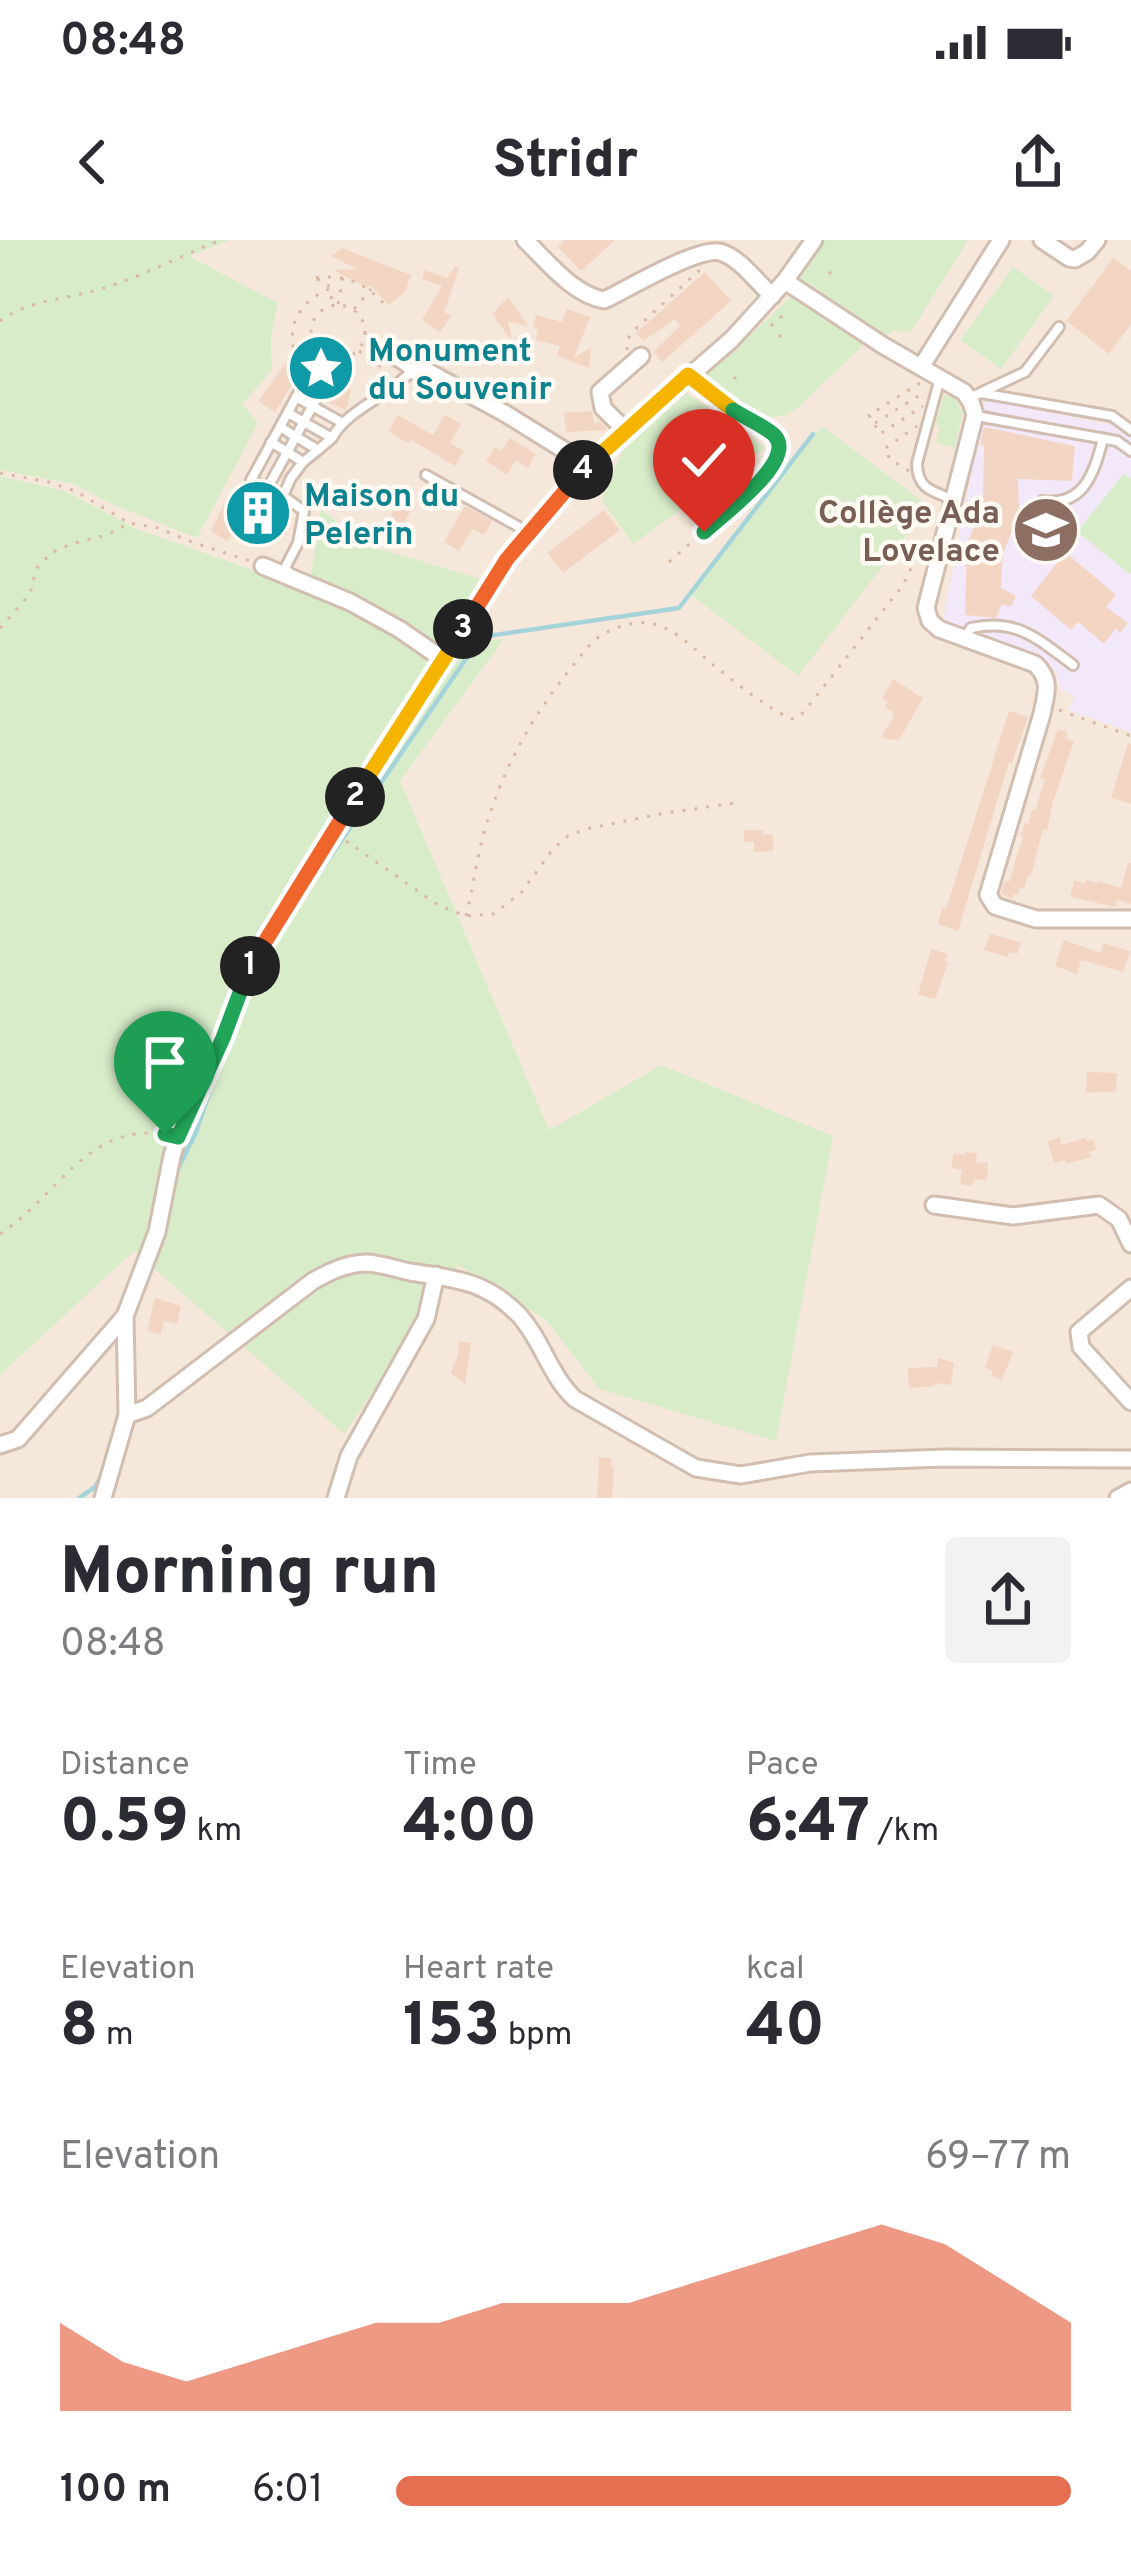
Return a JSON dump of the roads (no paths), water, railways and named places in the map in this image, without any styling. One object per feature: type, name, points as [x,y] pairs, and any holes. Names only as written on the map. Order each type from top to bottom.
[{"type":"street","points":[[525,240],[592,298],[604,300],[704,252],[730,257],[772,296]]},
{"type":"street","points":[[0,1445],[18,1438],[125,1316],[157,1232],[178,1137],[223,1038],[245,974],[507,559],[588,465],[732,338],[785,281],[814,240]]},
{"type":"street","points":[[932,375],[1001,240]]},
{"type":"street","points":[[1042,240],[1075,260],[1097,240]]},
{"type":"street","points":[[785,281],[932,375],[975,395],[975,416],[926,608],[939,629],[1035,664],[1048,683],[988,896],[994,906],[1036,919],[1131,919]]},
{"type":"street","points":[[625,430],[603,408],[600,392],[638,364]]},
{"type":"street","points":[[418,370],[506,414],[588,465]]},
{"type":"street","points":[[263,566],[350,602],[444,660]]},
{"type":"street","points":[[934,1205],[1013,1216],[1099,1205],[1119,1219],[1131,1244]]},
{"type":"street","points":[[127,1415],[147,1408],[288,1298],[336,1269],[366,1263],[436,1274],[480,1286],[500,1298],[537,1339],[560,1383],[575,1400],[696,1468],[741,1475],[811,1463],[1131,1459]]},
{"type":"street","points":[[336,1498],[349,1456],[426,1319],[436,1274]]},
{"type":"street","points":[[1131,1288],[1079,1332],[1081,1347],[1131,1402]]},
{"type":"street","points":[[103,1498],[127,1415],[125,1316]]},
{"type":"street","points":[[1118,1498],[1131,1491]]},
{"type":"lane","points":[[975,395],[1025,372],[1059,327]]},
{"type":"lane","points":[[283,496],[303,462],[332,438],[341,422],[418,370],[395,360]]},
{"type":"lane","points":[[294,579],[285,568],[298,543],[304,512],[251,480],[312,368]]},
{"type":"lane","points":[[932,375],[934,398],[917,476],[930,491],[954,500]]},
{"type":"lane","points":[[267,489],[329,376]]},
{"type":"lane","points":[[975,395],[1112,416],[1131,430]]},
{"type":"lane","points":[[296,397],[341,422]]},
{"type":"lane","points":[[287,413],[332,438]]},
{"type":"lane","points":[[975,416],[1117,441],[1131,451]]},
{"type":"lane","points":[[280,427],[319,450]]},
{"type":"lane","points":[[1042,501],[1068,500],[1080,490],[1094,472],[1103,439]]},
{"type":"lane","points":[[271,442],[303,462]]},
{"type":"lane","points":[[427,475],[530,533]]},
{"type":"lane","points":[[964,638],[971,628],[995,623],[1028,632],[1073,665]]},
{"type":"waterway","points":[[271,943],[481,637],[679,608],[813,434]]},
{"type":"waterway","points":[[166,1223],[177,1171],[219,1064]]},
{"type":"waterway","points":[[79,1498],[95,1487],[103,1473]]},
{"type":"place","name":"Monument du Souvenir","points":[[321,368]]},
{"type":"place","name":"Maison du Pelerin","points":[[258,513]]},
{"type":"place","name":"Collège Ada Lovelace","points":[[1046,530]]}]
